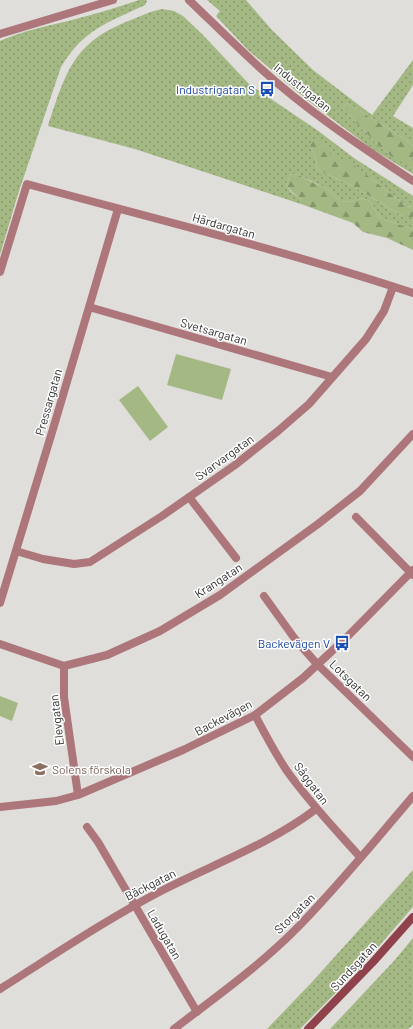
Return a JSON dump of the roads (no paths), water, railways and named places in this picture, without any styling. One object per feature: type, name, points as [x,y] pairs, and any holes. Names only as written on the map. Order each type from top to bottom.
[{"type":"main road","name":"Sundsgatan","points":[[308,1029],[368,968],[413,917]]},
{"type":"street","points":[[0,34],[113,0]]},
{"type":"street","name":"Industrigatan","points":[[189,0],[260,68],[279,84],[359,146],[413,181]]},
{"type":"street","name":"Härdargatan","points":[[0,272],[27,184],[234,240],[413,293]]},
{"type":"street","name":"Pressargatan","points":[[0,602],[118,208]]},
{"type":"street","name":"Svarvargatan","points":[[16,552],[43,559],[74,564],[90,562],[162,516],[235,465],[278,432],[309,404],[366,339],[384,311],[393,287]]},
{"type":"street","name":"Svetsargatan","points":[[89,307],[332,377]]},
{"type":"street","name":"Krangatan","points":[[64,666],[107,655],[160,631],[220,595],[318,524],[360,491],[413,434]]},
{"type":"street","points":[[189,497],[236,558]]},
{"type":"street","points":[[356,517],[412,572]]},
{"type":"street","name":"Backevägen","points":[[0,807],[56,801],[78,795],[183,750],[255,715],[303,678],[347,637],[412,572]]},
{"type":"street","name":"Lotsgatan","points":[[264,596],[295,639],[317,664],[413,757]]},
{"type":"street","points":[[0,644],[64,666]]},
{"type":"street","name":"Elevgatan","points":[[64,666],[64,697],[78,795]]},
{"type":"street","name":"Såggatan","points":[[255,715],[280,760],[316,809],[360,858]]},
{"type":"street","name":"Storgatan","points":[[174,1029],[262,960],[298,927],[413,796]]},
{"type":"street","name":"Bäckgatan","points":[[0,989],[120,913],[298,823],[316,809]]},
{"type":"street","name":"Ladugatan","points":[[87,827],[98,842],[197,1012]]},
{"type":"place","name":"Industrigatan S","points":[[267,89]]},
{"type":"place","name":"Backevägen V","points":[[342,643]]},
{"type":"place","name":"Solens förskola","points":[[40,769]]}]
